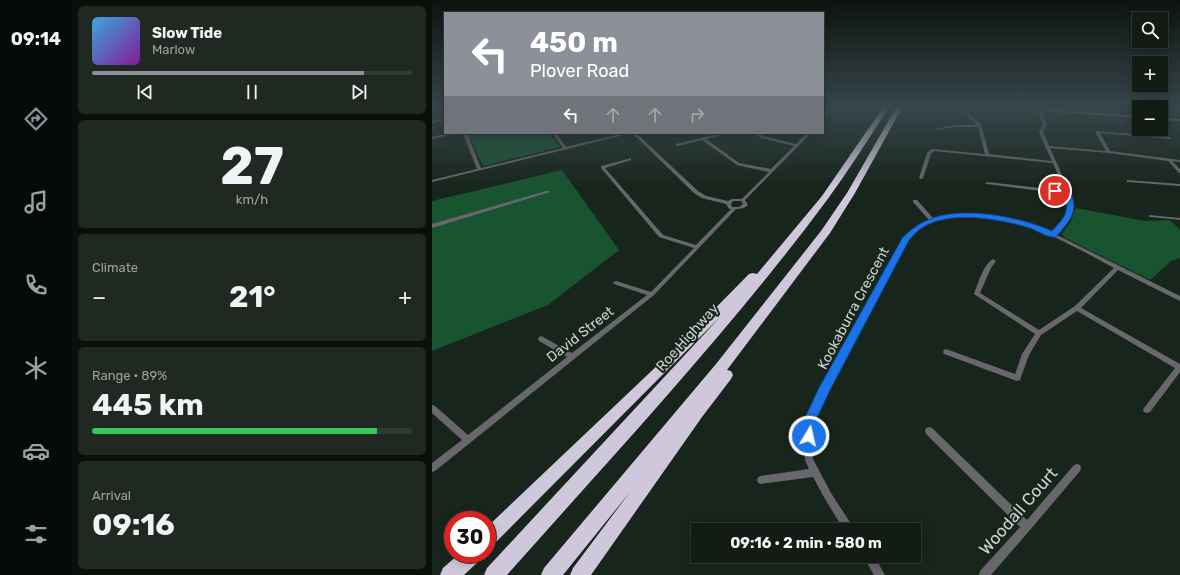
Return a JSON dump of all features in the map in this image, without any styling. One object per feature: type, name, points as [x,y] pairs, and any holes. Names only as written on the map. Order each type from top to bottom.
[{"type":"highway","name":"Roe Highway","points":[[494,575],[739,303],[816,210],[869,133]]},
{"type":"highway","points":[[580,575],[697,412],[776,309],[825,233],[885,133]]},
{"type":"highway","points":[[496,530],[684,347],[777,252],[839,178]]},
{"type":"highway","points":[[551,575],[721,368],[825,233]]},
{"type":"highway","points":[[450,575],[463,563]]},
{"type":"street","points":[[981,133],[987,155]]},
{"type":"street","points":[[1038,133],[1068,193],[1071,206],[1068,217],[1054,235]]},
{"type":"street","points":[[1098,133],[1109,152]]},
{"type":"street","points":[[1107,133],[1169,138]]},
{"type":"street","points":[[432,138],[450,134]]},
{"type":"street","points":[[464,134],[479,169]]},
{"type":"street","points":[[555,134],[565,148]]},
{"type":"street","points":[[432,180],[626,134]]},
{"type":"street","points":[[635,134],[696,192],[709,198],[729,203],[735,200],[743,200],[808,134]]},
{"type":"street","points":[[677,145],[723,134]]},
{"type":"street","points":[[758,134],[762,137],[797,145]]},
{"type":"street","points":[[703,139],[738,164],[772,171]]},
{"type":"street","points":[[1047,148],[1109,152],[1170,161],[1180,161]]},
{"type":"street","points":[[922,178],[930,153],[933,150],[1053,162]]},
{"type":"street","points":[[630,158],[602,167],[661,236],[697,247]]},
{"type":"street","points":[[1170,161],[1180,172]]},
{"type":"street","points":[[1129,180],[1180,185]]},
{"type":"street","points":[[987,183],[1068,193]]},
{"type":"street","points":[[432,226],[548,192]]},
{"type":"street","name":"David Street","points":[[432,468],[652,294],[734,209],[745,206],[746,203],[743,200]]},
{"type":"street","points":[[915,201],[932,220]]},
{"type":"street","points":[[729,203],[729,207],[734,209]]},
{"type":"street","name":"Kookaburra Crescent","points":[[845,523],[828,496],[810,460],[808,424],[825,388],[905,239],[917,228],[932,220],[956,216],[983,216],[1011,220],[1054,235],[1180,299]]},
{"type":"street","points":[[1151,216],[1180,219]]},
{"type":"street","points":[[993,262],[988,267],[977,294],[1039,333]]},
{"type":"street","points":[[946,352],[1018,378],[1026,354],[1039,333],[1076,308],[1118,267]]},
{"type":"street","points":[[616,283],[652,294]]},
{"type":"street","points":[[1076,308],[1180,368],[1147,410]]},
{"type":"street","points":[[541,339],[572,357]]},
{"type":"street","points":[[432,408],[468,440]]},
{"type":"street","points":[[929,431],[1027,527]]},
{"type":"street","name":"Woodall Court","points":[[984,575],[1027,527],[1076,468]]},
{"type":"street","points":[[761,480],[816,472]]},
{"type":"street","points":[[872,563],[880,575]]},
{"type":"green space","points":[[468,134],[550,134],[560,147],[483,166]]},
{"type":"green space","points":[[562,170],[619,250],[548,305],[432,351],[432,201]]},
{"type":"green space","points":[[1076,208],[1145,221],[1170,220],[1180,230],[1180,258],[1171,261],[1150,280],[1065,238],[1062,234],[1071,221]]},
{"type":"route","points":[[809,436],[808,424],[825,388],[905,239],[917,228],[932,220],[956,216],[983,216],[1011,220],[1054,235],[1068,217],[1071,206],[1068,193],[1055,191]]}]
